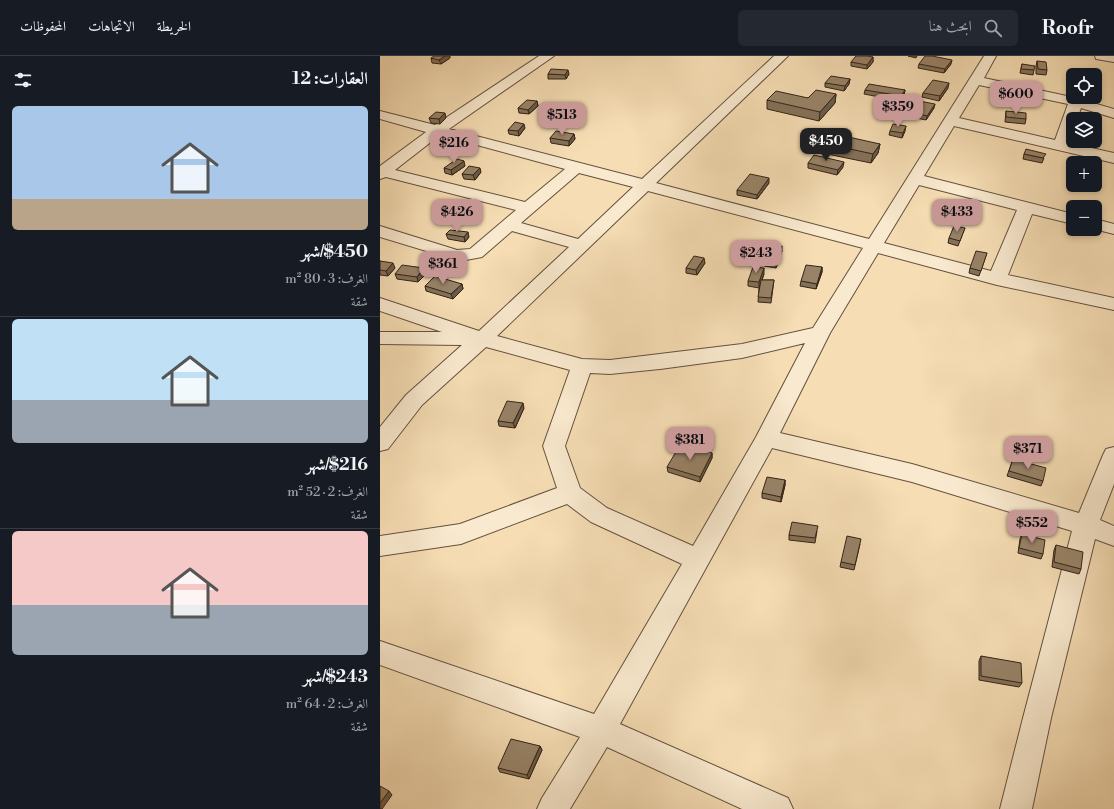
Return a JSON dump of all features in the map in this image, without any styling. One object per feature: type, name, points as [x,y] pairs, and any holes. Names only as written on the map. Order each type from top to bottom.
[{"type":"street","points":[[382,173],[439,129],[548,56]]},
{"type":"street","points":[[380,443],[414,400],[482,339],[782,56]]},
{"type":"street","points":[[553,809],[601,730],[698,560],[766,438],[820,332],[952,121],[990,56]]},
{"type":"street","points":[[1101,56],[1114,58]]},
{"type":"street","points":[[976,80],[1066,100]]},
{"type":"street","points":[[1061,145],[1075,104]]},
{"type":"street","points":[[1082,104],[1114,114]]},
{"type":"street","points":[[380,115],[439,129],[645,186],[960,270],[1114,304]]},
{"type":"street","points":[[952,121],[1114,158]]},
{"type":"street","points":[[384,237],[456,255],[466,256],[476,253],[576,167]]},
{"type":"street","points":[[382,173],[529,208]]},
{"type":"street","points":[[915,179],[1066,217]]},
{"type":"street","points":[[997,279],[1026,207]]},
{"type":"street","points":[[509,225],[582,245]]},
{"type":"street","points":[[1102,226],[1114,229]]},
{"type":"street","points":[[380,304],[482,339],[582,366],[617,367],[742,351],[820,332]]},
{"type":"street","points":[[380,338],[482,339]]},
{"type":"street","points":[[582,366],[554,446],[570,493],[599,515],[698,560]]},
{"type":"street","points":[[766,438],[912,473],[1086,526],[1114,536]]},
{"type":"street","points":[[1016,809],[1037,718],[1086,526],[1114,455]]},
{"type":"street","points":[[380,546],[461,534],[570,493]]},
{"type":"street","points":[[380,653],[601,730],[777,809]]},
{"type":"building","points":[[434,56],[445,56],[439,60],[431,58]]},
{"type":"building","points":[[856,56],[873,57],[867,65],[851,62]]},
{"type":"building","points":[[925,56],[952,60],[945,69],[919,64]]},
{"type":"building","points":[[1037,61],[1046,62],[1047,70],[1038,69]]},
{"type":"building","points":[[1022,64],[1035,66],[1034,70],[1021,69]]},
{"type":"building","points":[[551,69],[568,70],[565,75],[548,74]]},
{"type":"building","points":[[831,76],[850,79],[845,86],[825,83]]},
{"type":"building","points":[[933,80],[949,83],[940,96],[923,93]]},
{"type":"building","points":[[869,84],[905,90],[901,96],[865,90]]},
{"type":"building","points":[[816,90],[836,94],[820,112],[767,100],[776,91],[808,98]]},
{"type":"building","points":[[527,100],[537,101],[528,110],[518,108]]},
{"type":"building","points":[[919,101],[935,104],[927,116],[911,112]]},
{"type":"building","points":[[1006,111],[1026,113],[1026,119],[1006,117]]},
{"type":"building","points":[[436,112],[445,113],[439,119],[429,118]]},
{"type":"building","points":[[515,122],[524,124],[518,131],[508,130]]},
{"type":"building","points":[[893,124],[906,126],[903,133],[890,131]]},
{"type":"building","points":[[556,131],[574,134],[569,141],[550,138]]},
{"type":"building","points":[[826,132],[880,144],[873,154],[818,142]]},
{"type":"building","points":[[1026,149],[1046,154],[1043,158],[1024,154]]},
{"type":"building","points":[[814,155],[844,162],[838,170],[808,163]]},
{"type":"building","points":[[457,159],[464,161],[451,170],[444,168]]},
{"type":"building","points":[[469,166],[480,168],[473,175],[462,174]]},
{"type":"building","points":[[750,174],[769,178],[757,195],[737,190]]},
{"type":"building","points":[[954,226],[965,228],[960,241],[949,238]]},
{"type":"building","points":[[450,230],[468,232],[464,237],[446,234]]},
{"type":"building","points":[[770,245],[782,246],[776,263],[764,261]]},
{"type":"building","points":[[976,251],[987,253],[981,271],[970,268]]},
{"type":"building","points":[[694,256],[704,258],[696,270],[686,268]]},
{"type":"building","points":[[380,261],[393,263],[386,271],[380,270]]},
{"type":"building","points":[[402,265],[424,268],[417,277],[395,274]]},
{"type":"building","points":[[806,265],[822,267],[817,284],[801,281]]},
{"type":"building","points":[[753,267],[764,268],[759,282],[748,281]]},
{"type":"building","points":[[435,276],[462,284],[451,294],[425,286]]},
{"type":"building","points":[[761,280],[774,280],[771,298],[758,297]]},
{"type":"building","points":[[507,401],[523,403],[513,423],[498,421]]},
{"type":"building","points":[[680,445],[712,453],[700,477],[667,467]]},
{"type":"building","points":[[1013,459],[1046,468],[1043,481],[1009,471]]},
{"type":"building","points":[[767,477],[785,480],[781,497],[762,493]]},
{"type":"building","points":[[792,522],[818,526],[815,538],[789,535]]},
{"type":"building","points":[[1022,534],[1045,540],[1043,554],[1019,548]]},
{"type":"building","points":[[847,536],[861,539],[855,565],[841,562]]},
{"type":"building","points":[[1056,545],[1083,552],[1081,569],[1054,562]]},
{"type":"building","points":[[981,656],[1021,663],[1022,683],[981,676]]},
{"type":"building","points":[[511,739],[540,746],[527,775],[498,768]]},
{"type":"building","points":[[380,786],[389,791],[380,803]]}]
